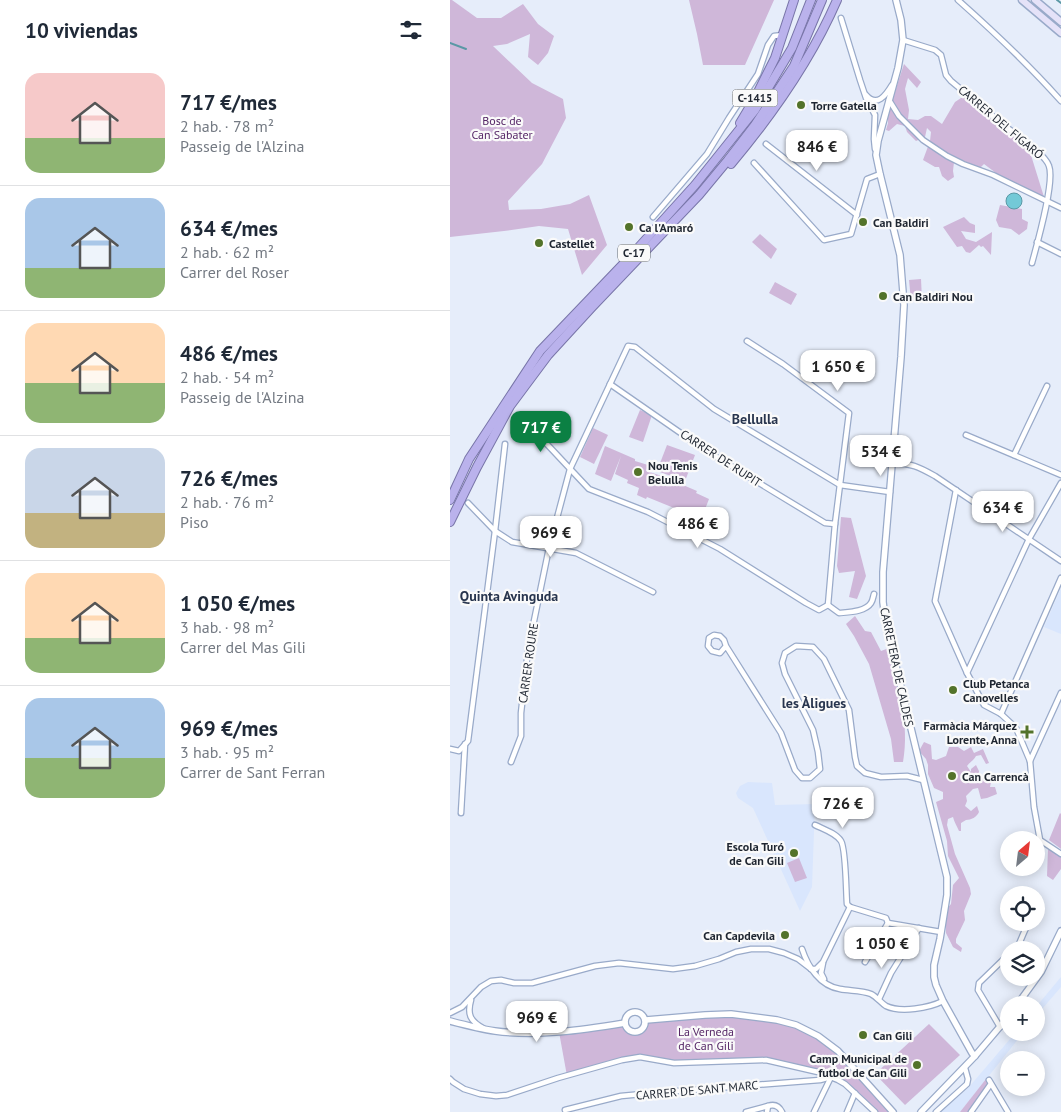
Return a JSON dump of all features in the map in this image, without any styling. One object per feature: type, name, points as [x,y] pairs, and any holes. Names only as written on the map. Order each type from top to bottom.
[{"type":"highway","name":"C-1415","points":[[695,185],[734,133],[755,98],[775,58],[794,0]]},
{"type":"highway","name":"C-17","points":[[450,500],[470,459],[540,351],[629,258],[695,185],[755,110],[792,48],[811,0]]},
{"type":"highway","name":"C-17","points":[[450,522],[510,406],[548,355],[699,196],[728,160],[794,66],[822,0]]},
{"type":"highway","points":[[699,196],[729,167],[782,98],[812,51],[826,26],[837,0]]},
{"type":"main road","points":[[1022,0],[1061,33]]},
{"type":"main road","points":[[1035,0],[1061,22]]},
{"type":"street","name":"CARRETERA DE CALDES","points":[[896,0],[903,40],[876,155],[900,255],[904,305],[883,572],[884,611],[947,877],[947,895],[934,965],[934,977],[943,1001],[975,1056]]},
{"type":"street","points":[[958,0],[993,31],[1061,101]]},
{"type":"street","points":[[841,18],[864,92],[875,116],[874,139],[876,155]]},
{"type":"street","points":[[653,217],[707,154],[758,74],[768,45],[774,36],[783,35]]},
{"type":"street","name":"CARRER DEL FIGARÓ","points":[[903,40],[935,50],[941,55],[946,75],[951,81],[1045,158],[1050,166],[1047,201],[1032,264]]},
{"type":"street","points":[[864,92],[868,98],[875,101],[886,95],[894,82]]},
{"type":"street","points":[[889,100],[899,116],[923,140],[947,156],[993,175],[1061,208]]},
{"type":"street","points":[[875,116],[882,118],[885,115]]},
{"type":"street","points":[[766,144],[857,215]]},
{"type":"street","points":[[754,163],[824,240],[851,234],[867,180],[880,174]]},
{"type":"street","points":[[1037,242],[1061,254]]},
{"type":"street","points":[[747,342],[783,364],[849,413],[835,524],[828,605]]},
{"type":"street","name":"CARRER ROURE","points":[[510,762],[521,736],[521,714],[528,650],[548,548],[570,469],[628,346],[635,347],[714,409],[840,484]]},
{"type":"street","name":"CARRER DE RUPIT","points":[[610,384],[708,452],[825,523],[835,524]]},
{"type":"street","points":[[1014,455],[1047,386]]},
{"type":"street","points":[[528,424],[589,488],[648,512],[720,549],[819,610],[828,605]]},
{"type":"street","points":[[966,435],[1061,475]]},
{"type":"street","points":[[450,749],[459,751],[468,741],[505,444]]},
{"type":"street","points":[[892,463],[917,466],[1061,561]]},
{"type":"street","points":[[967,673],[1029,540],[1061,483]]},
{"type":"street","points":[[840,484],[890,492]]},
{"type":"street","points":[[956,490],[935,600],[967,673],[984,705],[1001,714],[1016,728],[1030,761],[1034,807],[1040,840],[1061,854]]},
{"type":"street","points":[[468,503],[495,531],[512,542],[576,553],[653,592]]},
{"type":"street","points":[[1001,714],[1061,578]]},
{"type":"street","points":[[828,605],[839,613],[854,612],[865,608],[871,603],[874,594]]},
{"type":"street","points":[[726,646],[720,653],[712,652],[708,646],[709,638],[714,635],[720,636],[724,640],[781,733],[795,770],[802,778],[810,778],[820,769],[813,730],[785,674],[782,663],[785,653],[796,646],[813,647],[824,658],[849,710],[854,757],[858,766],[865,773],[881,777],[907,776],[923,780]]},
{"type":"street","points":[[1030,761],[1061,693]]},
{"type":"street","points":[[461,813],[465,744]]},
{"type":"street","points":[[814,824],[842,841],[849,906],[823,962],[821,973],[825,983]]},
{"type":"street","points":[[849,906],[886,918],[888,923]]},
{"type":"street","points":[[888,923],[941,932]]},
{"type":"street","points":[[865,962],[888,923]]},
{"type":"street","points":[[878,999],[891,973],[919,928]]},
{"type":"street","points":[[1024,996],[1041,972],[1061,931]]},
{"type":"street","points":[[450,1014],[462,1007],[481,987],[491,981],[532,983],[595,966],[619,963],[673,969],[719,960],[736,952],[751,949],[769,949],[784,953],[798,959],[825,983],[839,989],[870,994],[894,1008],[925,1007],[943,1001]]},
{"type":"street","points":[[798,959],[802,949],[811,970]]},
{"type":"street","points":[[811,970],[816,969],[823,962]]},
{"type":"street","points":[[921,1112],[965,1068],[1000,1027],[978,990],[979,983],[1000,963]]},
{"type":"street","points":[[471,998],[469,1006],[470,1015],[476,1024],[485,1029]]},
{"type":"street","points":[[633,1012],[641,1014],[646,1020],[645,1026],[639,1032],[630,1031],[626,1028],[627,1017],[633,1012]]},
{"type":"street","points":[[646,1020],[730,1014],[777,1020],[796,1025],[818,1036],[838,1051],[893,1112]]},
{"type":"street","points":[[450,1022],[495,1031],[523,1033],[559,1032],[625,1023]]},
{"type":"street","points":[[450,1079],[464,1089],[496,1096],[508,1095],[558,1078],[622,1060],[640,1057],[674,1063],[766,1060],[818,1072],[845,1084],[874,1112]]},
{"type":"street","points":[[936,1112],[967,1084],[968,1079],[965,1068]]},
{"type":"street","points":[[814,1112],[830,1077]]},
{"type":"street","name":"CARRER DE SANT MARC","points":[[565,1110],[629,1095],[820,1080],[830,1077]]},
{"type":"street","points":[[971,1112],[990,1082],[1008,1112]]},
{"type":"street","points":[[847,1112],[855,1093]]},
{"type":"street","points":[[746,1112],[773,1105],[777,1106],[782,1112]]},
{"type":"street","points":[[866,1112],[868,1105]]},
{"type":"street","points":[[767,1112],[768,1106]]},
{"type":"shaded area","points":[[1061,588],[1061,634],[1044,627]]},
{"type":"shaded area","name":"Escola Turó de Can Gili","points":[[748,782],[772,783],[775,805],[815,804],[812,887],[800,911],[753,808],[738,798],[736,793],[740,786]]},
{"type":"shaded area","points":[[1061,977],[1061,987],[1045,1006],[1045,996]]},
{"type":"shaded area","points":[[1008,1041],[1017,1041],[1009,1051],[1000,1051],[1000,1062],[960,1112],[941,1112],[969,1087]]},
{"type":"green space","name":"Bosc de Can Sabater","points":[[450,0],[477,18],[501,18],[523,4],[538,24],[554,36],[548,53],[538,65],[528,57],[530,34],[507,44],[493,46],[532,83],[563,99],[566,118],[542,164],[508,201],[509,210],[541,209],[570,204],[589,195],[607,245],[582,275],[568,229],[539,226],[450,237]]},
{"type":"green space","points":[[689,0],[774,0],[745,65],[703,65]]},
{"type":"green space","points":[[904,64],[921,82],[917,88],[908,78],[905,89],[909,110],[908,119],[918,120],[925,116],[931,116],[942,124],[955,102],[964,96],[1032,144],[1030,152],[1044,197],[1000,176],[984,164],[980,168],[959,159],[954,162],[954,177],[948,181],[942,176],[939,167],[935,167],[923,160],[930,141],[931,132],[927,128],[925,137],[916,141],[907,132],[905,126],[897,124],[889,131],[886,130],[888,113]]},
{"type":"green space","points":[[1000,205],[1022,209],[1022,219],[1028,222],[1027,229],[1019,235],[1011,229],[999,227],[996,220]]},
{"type":"green space","points":[[964,217],[975,225],[975,233],[961,231],[966,239],[976,242],[992,232],[991,255],[983,246],[979,245],[970,253],[966,252],[962,246],[957,247],[943,227]]},
{"type":"green space","points":[[760,234],[777,249],[771,259],[752,242]]},
{"type":"green space","points":[[921,279],[922,300],[911,301],[909,280]]},
{"type":"green space","points":[[775,282],[797,294],[791,305],[769,293]]},
{"type":"green space","points":[[640,410],[652,415],[643,442],[629,437]]},
{"type":"green space","points":[[593,428],[608,435],[594,464],[580,457]]},
{"type":"green space","points":[[667,445],[695,455],[685,481],[657,471]]},
{"type":"green space","points":[[605,446],[635,459],[635,461],[648,465],[646,471],[684,483],[683,485],[709,499],[699,525],[673,512],[674,508],[637,495],[639,488],[627,483],[628,480],[615,474],[621,456],[611,481],[595,474]]},
{"type":"green space","points":[[841,517],[851,518],[866,576],[857,599],[849,597],[855,571],[839,573],[837,566]]},
{"type":"green space","points":[[855,616],[865,631],[871,632],[881,651],[889,648],[904,719],[905,748],[903,762],[894,762],[891,739],[869,664],[846,624]]},
{"type":"green space","points":[[924,742],[931,745],[932,759],[936,760],[946,756],[949,747],[958,747],[964,751],[971,747],[974,753],[983,749],[989,763],[986,764],[981,755],[976,756],[967,766],[971,772],[971,769],[976,765],[979,771],[979,778],[989,775],[992,777],[990,787],[995,787],[997,794],[981,799],[978,788],[973,789],[966,796],[965,806],[971,811],[977,806],[979,812],[974,818],[961,823],[961,831],[959,831],[953,817],[948,819],[947,825],[955,854],[971,894],[964,911],[965,920],[956,939],[956,943],[962,948],[961,952],[953,947],[946,933],[946,910],[951,904],[953,885],[959,878],[948,856],[947,841],[936,802],[943,799],[943,792],[934,788],[928,774],[926,759],[919,751]]},
{"type":"green space","points":[[1061,814],[1061,849],[1049,840]]},
{"type":"green space","points":[[1048,849],[1061,857],[1061,869],[1053,880],[1047,876]]},
{"type":"green space","points":[[799,858],[807,878],[795,882],[787,863]]},
{"type":"green space","name":"La Verneda de Can Gili","points":[[731,1014],[796,1025],[838,1051],[893,1112],[875,1112],[838,1080],[766,1060],[674,1063],[640,1057],[567,1076],[559,1032],[625,1023],[630,1031],[636,1032],[640,1031],[645,1025],[646,1020]]},
{"type":"green space","name":"Camp Municipal de futbol de Can Gili","points":[[929,1024],[960,1055],[905,1105],[875,1074]]},
{"type":"green space","points":[[986,1079],[989,1083],[969,1112],[960,1112]]},
{"type":"water","points":[[1011,193],[1017,193],[1022,198],[1020,207],[1011,209],[1006,204],[1006,198]]},
{"type":"waterway","points":[[1057,0],[1061,3]]},
{"type":"waterway","points":[[450,43],[466,49]]},
{"type":"place","name":"Torre Gatella","points":[[801,105]]},
{"type":"place","name":"Can Baldiri","points":[[863,222]]},
{"type":"place","name":"Ca l'Amaró","points":[[629,227]]},
{"type":"place","name":"Castellet","points":[[539,243]]},
{"type":"place","name":"Can Baldiri Nou","points":[[883,296]]},
{"type":"place","name":"Nou Tenis Belulla","points":[[638,472]]},
{"type":"place","name":"Club Petanca Canovelles","points":[[953,690]]},
{"type":"place","name":"Farmàcia Márquez Lorente, Anna","points":[[1027,732]]},
{"type":"place","name":"Can Carrencà","points":[[952,776]]},
{"type":"place","name":"Escola Turó de Can Gili","points":[[794,853]]},
{"type":"place","name":"Can Capdevila","points":[[785,935]]},
{"type":"place","name":"Can Gili","points":[[863,1035]]},
{"type":"place","name":"Camp Municipal de futbol de Can Gili","points":[[917,1065]]},
{"type":"district","name":"Bellulla","points":[[755,419]]},
{"type":"district","name":"Quinta Avinguda","points":[[509,596]]},
{"type":"district","name":"les Àligues","points":[[814,703]]}]
